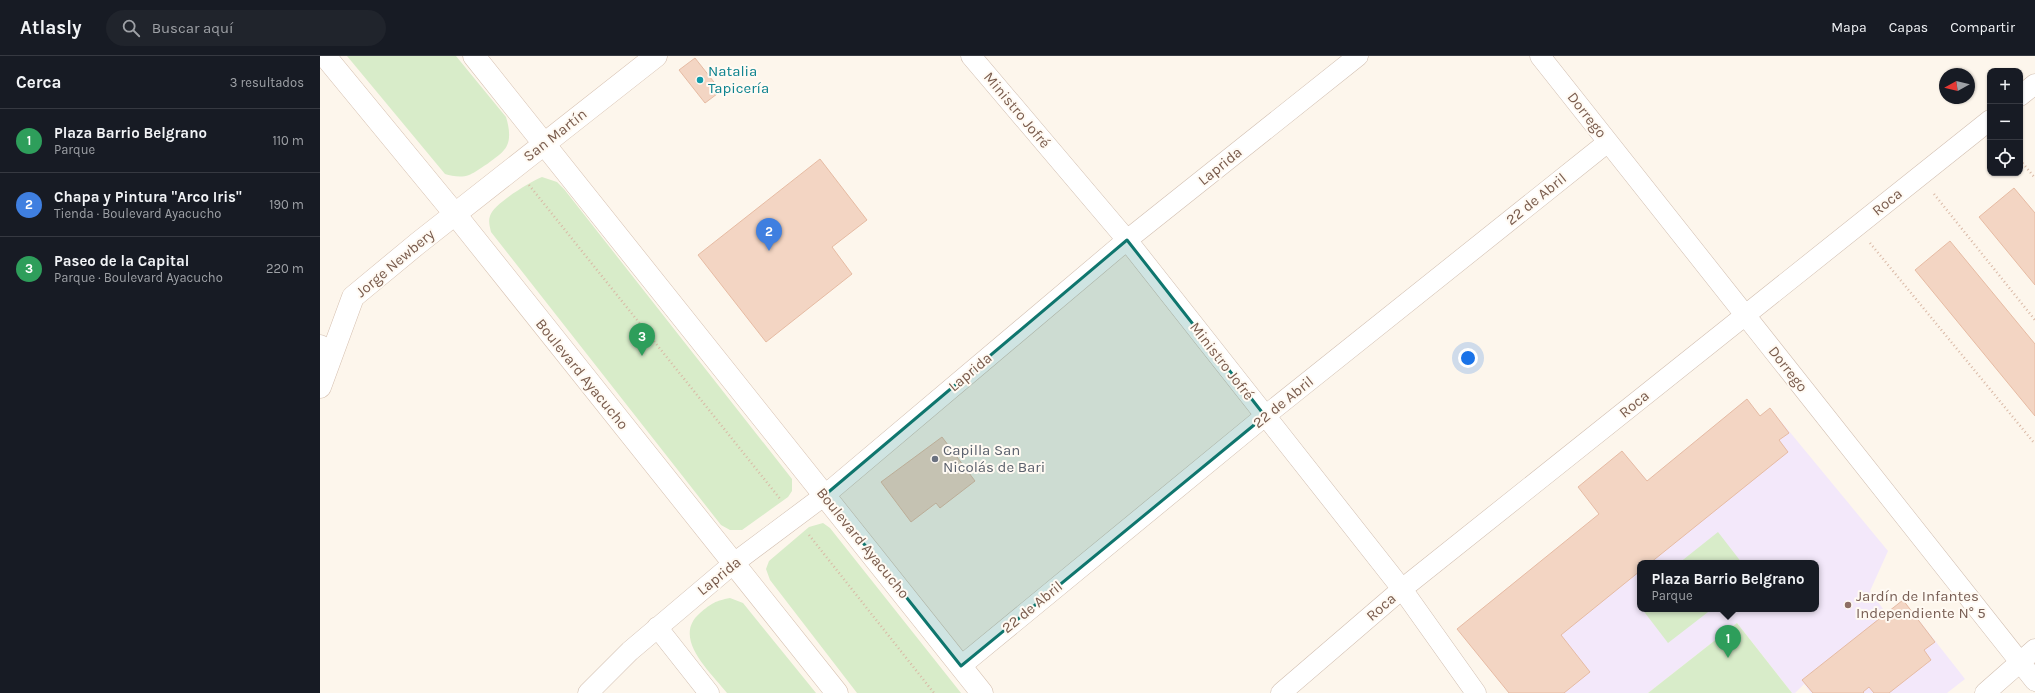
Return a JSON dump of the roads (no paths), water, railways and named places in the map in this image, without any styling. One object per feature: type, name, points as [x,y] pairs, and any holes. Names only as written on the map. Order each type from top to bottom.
[{"type":"main road","name":"Boulevard Ayacucho","points":[[325,56],[455,214],[837,693]]},
{"type":"main road","name":"Boulevard Ayacucho","points":[[474,56],[982,693]]},
{"type":"main road","name":"San Martín","points":[[455,214],[656,56]]},
{"type":"main road","name":"Jorge Newbery","points":[[320,387],[327,348],[353,297],[455,214]]},
{"type":"street","name":"Ministro Jofré","points":[[972,56],[1127,240],[1402,589],[1476,693]]},
{"type":"street","name":"Laprida","points":[[588,693],[657,627],[734,563],[825,495],[1127,240],[1358,56]]},
{"type":"street","name":"Dorrego","points":[[1540,56],[2035,681]]},
{"type":"street","points":[[2023,94],[2035,84]]},
{"type":"street","name":"Roca","points":[[1281,693],[1402,589],[1987,122]]},
{"type":"street","name":"22 de Abril","points":[[961,666],[1265,416],[1608,142]]},
{"type":"street","points":[[657,627],[709,693]]},
{"type":"street","points":[[1985,693],[2035,650]]},
{"type":"place","name":"Natalia Tapicería","points":[[700,80]]},
{"type":"place","name":"Chapa y Pintura \"Arco Iris\"","points":[[769,251]]},
{"type":"place","name":"Paseo de la Capital","points":[[642,356]]},
{"type":"place","name":"Capilla San Nicolás de Bari","points":[[935,459]]},
{"type":"place","name":"Jardín de Infantes Independiente N° 5","points":[[1848,605]]},
{"type":"place","name":"Plaza Barrio Belgrano","points":[[1728,658]]}]
